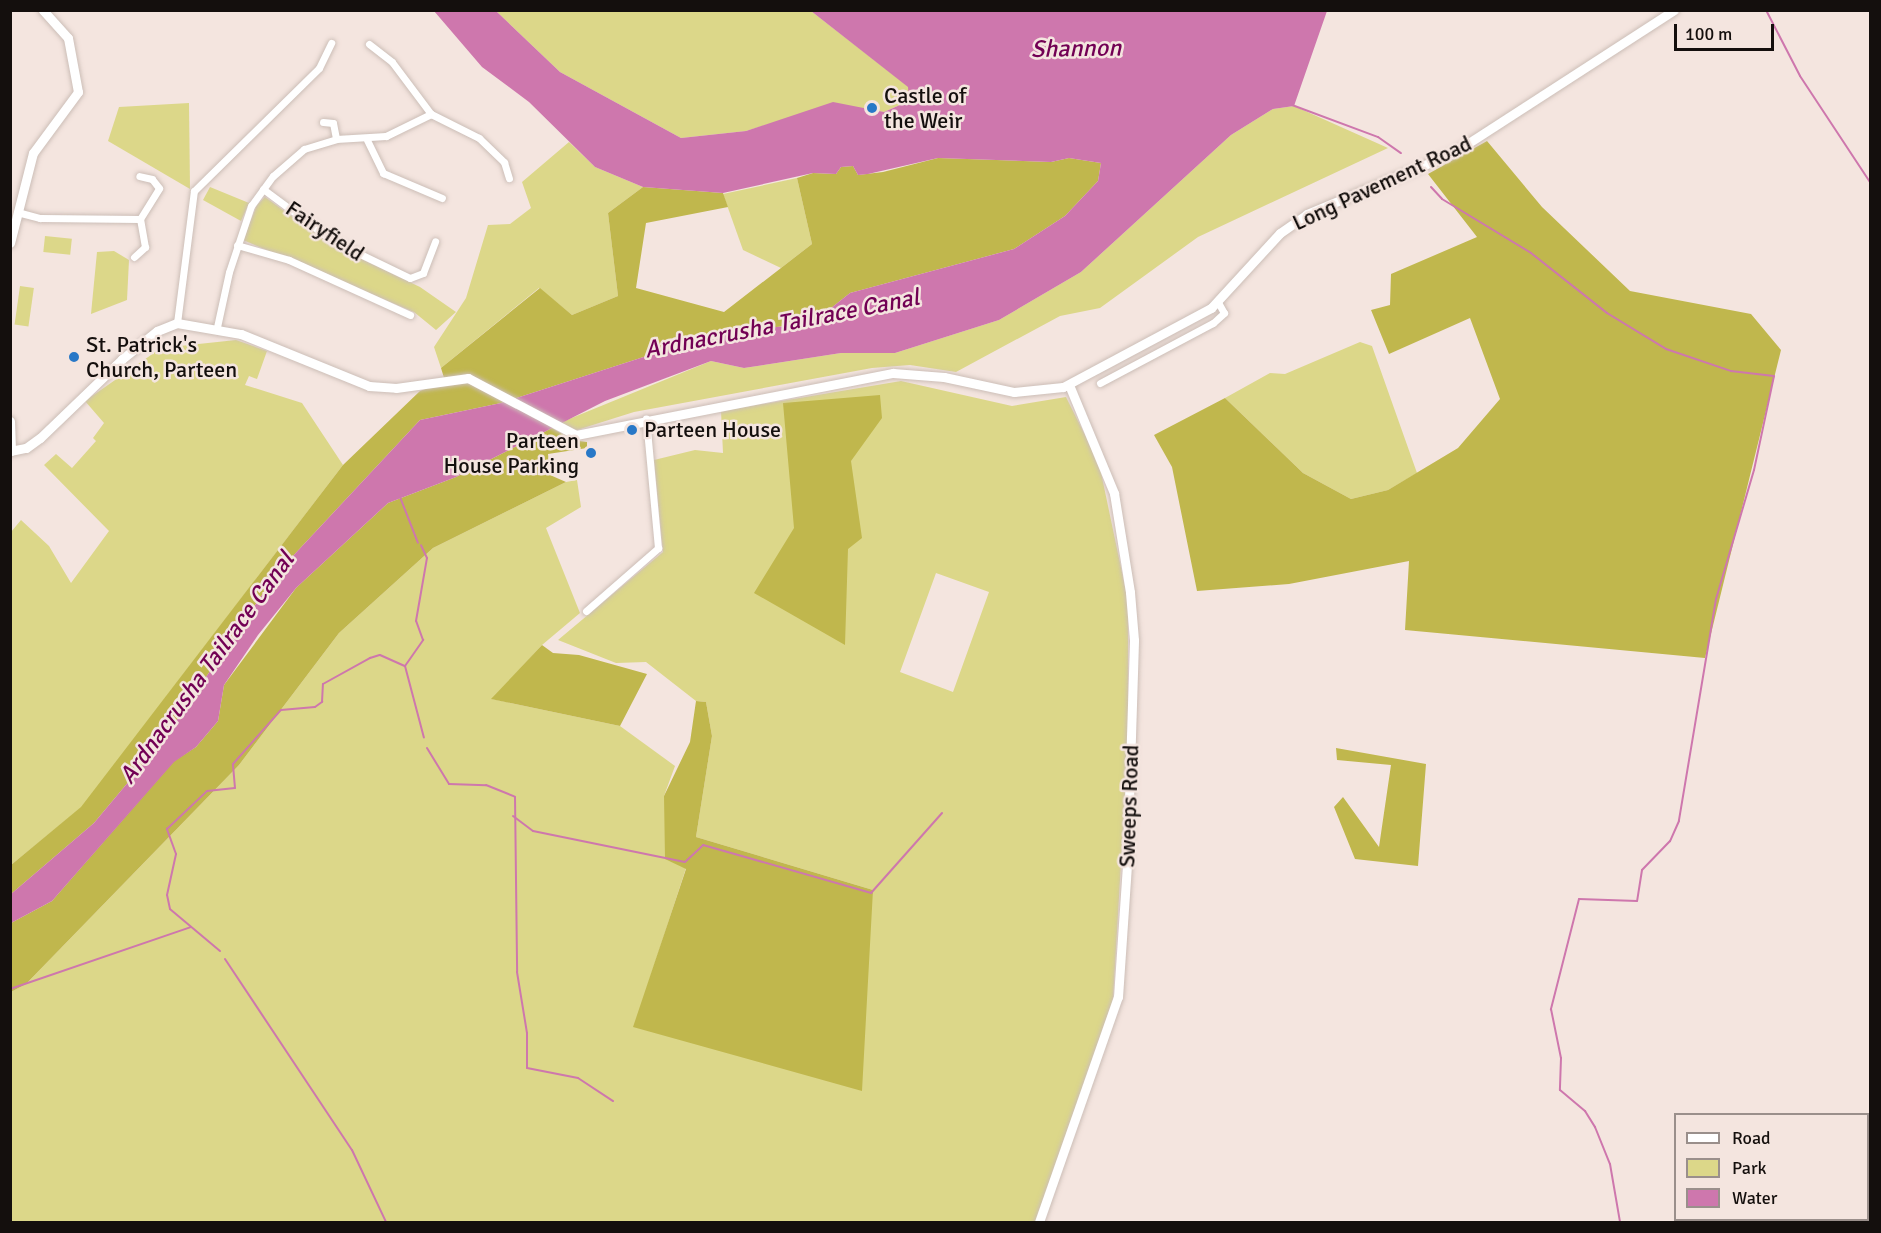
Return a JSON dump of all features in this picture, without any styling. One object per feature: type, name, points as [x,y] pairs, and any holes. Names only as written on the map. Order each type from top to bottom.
[{"type":"main road","points":[[10,243],[33,153],[78,92],[68,38],[43,10]]},
{"type":"main road","name":"Long Pavement Road","points":[[175,323],[217,327],[369,386],[396,388],[460,377],[477,382],[576,435],[591,435],[646,418],[893,373],[927,375],[1014,392],[1069,385],[1218,302],[1280,233],[1307,214],[1453,153],[1674,10]]},
{"type":"main road","points":[[10,421],[11,452],[26,448],[40,438],[122,360],[175,323]]},
{"type":"main road","name":"Sweeps Road","points":[[1039,1222],[1118,997],[1127,864],[1134,639],[1130,592],[1114,493],[1069,385]]},
{"type":"street","points":[[175,323],[194,191],[312,75],[331,43]]},
{"type":"street","points":[[369,44],[392,62],[431,114],[478,138],[504,162],[509,178]]},
{"type":"street","name":"Fairyfield","points":[[217,327],[237,246],[263,189],[304,149],[336,139],[367,140],[431,114]]},
{"type":"street","points":[[323,122],[333,123],[336,139]]},
{"type":"street","points":[[367,140],[383,173],[442,198]]},
{"type":"street","points":[[134,257],[145,247],[140,219],[159,188],[152,179],[139,176]]},
{"type":"street","name":"Fairyfield","points":[[263,189],[333,241],[410,278],[423,273],[435,241]]},
{"type":"street","points":[[17,212],[40,218],[140,219]]},
{"type":"street","name":"Fairyfield","points":[[237,246],[289,260],[410,315]]},
{"type":"street","points":[[1100,383],[1214,323],[1224,313],[1218,302]]},
{"type":"street","points":[[586,611],[658,548],[646,418]]},
{"type":"green space","points":[[496,11],[811,11],[909,87],[909,101],[884,112],[829,106],[746,131],[681,138],[560,72]]},
{"type":"green space","points":[[189,103],[190,189],[108,141],[119,107]]},
{"type":"green space","points":[[1294,106],[1388,148],[1198,237],[1100,308],[1060,316],[956,372],[910,365],[872,368],[634,412],[577,430],[557,424],[711,361],[744,368],[841,353],[895,353],[999,320],[1081,272],[1231,135],[1273,109]]},
{"type":"green space","points":[[569,142],[595,167],[643,187],[608,213],[618,296],[572,315],[539,288],[441,368],[434,347],[466,298],[488,225],[510,224],[531,208],[522,182]]},
{"type":"green space","points":[[797,178],[812,244],[781,268],[743,250],[723,194]]},
{"type":"green space","points":[[210,187],[249,203],[241,221],[203,200]]},
{"type":"green space","points":[[265,197],[330,244],[420,287],[456,312],[436,330],[414,312],[243,240],[257,205]]},
{"type":"green space","points":[[45,236],[72,239],[70,255],[43,252]]},
{"type":"green space","points":[[114,251],[129,260],[127,300],[91,314],[97,252]]},
{"type":"green space","points":[[20,286],[34,288],[28,327],[15,325]]},
{"type":"green space","points":[[236,340],[267,351],[257,379],[249,376],[245,385],[302,403],[343,465],[82,807],[11,865],[11,532],[21,520],[49,546],[71,583],[109,531],[44,465],[56,454],[72,468],[96,441],[93,438],[104,423],[85,401],[161,348]]},
{"type":"green space","points":[[1360,342],[1372,346],[1417,473],[1388,490],[1351,499],[1303,473],[1225,398],[1270,373],[1285,374]]},
{"type":"green space","points":[[901,381],[1012,406],[1066,397],[1099,463],[1128,601],[1128,744],[1113,1000],[1036,1222],[11,1222],[11,992],[26,984],[239,765],[339,633],[433,548],[566,482],[577,480],[581,507],[546,528],[580,613],[542,645],[492,699],[620,726],[675,766],[664,796],[686,868],[634,1027],[873,890],[696,837],[712,736],[706,702],[696,701],[646,662],[616,663],[558,640],[663,552],[654,460],[695,450],[723,453],[721,411]],"holes":[[[936,573],[989,592],[953,692],[900,672]]]},
{"type":"shaded area","points":[[1487,141],[1542,207],[1630,291],[1751,314],[1781,350],[1705,658],[1405,630],[1409,561],[1289,584],[1197,591],[1172,467],[1154,435],[1225,398],[1303,473],[1351,499],[1388,490],[1458,448],[1500,399],[1470,318],[1389,354],[1371,310],[1390,305],[1391,274],[1477,237],[1428,174]]},
{"type":"shaded area","points":[[938,158],[1051,162],[1069,158],[1101,163],[1098,181],[1065,216],[1014,249],[850,293],[811,324],[721,332],[501,403],[420,420],[277,573],[161,743],[94,823],[11,894],[11,865],[81,807],[343,465],[420,391],[445,381],[441,368],[540,288],[572,315],[618,296],[608,213],[643,187],[723,193],[728,207],[646,223],[636,288],[724,312],[812,244],[797,178],[813,173],[836,174],[841,167],[853,166],[858,175],[883,172]]},
{"type":"shaded area","points":[[880,395],[882,418],[851,461],[862,538],[848,549],[845,645],[754,593],[794,528],[783,403]]},
{"type":"shaded area","points":[[552,428],[572,440],[587,442],[587,448],[548,454],[550,475],[566,482],[433,548],[339,633],[239,765],[26,984],[11,992],[11,923],[52,901],[174,761],[196,747],[218,721],[224,685],[296,588],[388,503],[456,477]]},
{"type":"shaded area","points":[[542,645],[553,653],[579,655],[647,674],[620,726],[491,699]]},
{"type":"shaded area","points":[[696,701],[706,702],[712,736],[696,837],[873,890],[862,1091],[633,1027],[686,869],[665,859],[664,796],[690,742]]},
{"type":"shaded area","points":[[1336,748],[1426,764],[1418,866],[1355,859],[1334,807],[1343,797],[1379,847],[1391,765],[1337,760]]},
{"type":"water","name":"Shannon","points":[[434,11],[496,11],[560,72],[681,138],[746,131],[833,102],[884,112],[909,101],[908,87],[811,11],[1327,11],[1294,106],[1273,109],[1231,135],[1081,272],[999,320],[895,353],[841,353],[744,368],[711,361],[605,401],[456,477],[388,503],[296,588],[258,635],[224,685],[218,721],[196,747],[174,762],[52,901],[11,923],[11,894],[94,823],[161,743],[277,573],[420,420],[501,403],[721,332],[811,324],[850,293],[1014,249],[1065,216],[1098,181],[1101,163],[1069,158],[1051,162],[938,158],[858,175],[853,166],[841,167],[836,174],[813,173],[723,193],[643,187],[595,167],[529,102],[482,67]]},
{"type":"waterway","points":[[1766,10],[1800,76],[1870,182]]},
{"type":"waterway","points":[[1292,105],[1378,137],[1401,153]]},
{"type":"waterway","points":[[1431,187],[1442,199],[1531,253],[1607,313],[1666,349],[1731,371],[1774,376],[1754,470],[1716,599],[1679,821],[1670,841],[1642,870],[1637,901],[1579,899],[1551,1009],[1561,1058],[1560,1090],[1585,1111],[1595,1127],[1610,1164],[1620,1222]]},
{"type":"waterway","points":[[400,497],[418,543]]},
{"type":"waterway","points":[[405,666],[423,640],[416,621],[427,558],[421,545]]},
{"type":"waterway","points":[[220,951],[170,909],[167,895],[176,854],[167,829],[207,791],[235,788],[233,764],[281,710],[315,707],[322,702],[323,684],[370,658],[380,655],[405,666]]},
{"type":"waterway","points":[[405,666],[424,738]]},
{"type":"waterway","points":[[427,748],[449,784],[486,785],[515,797],[517,972],[527,1033],[527,1068],[578,1078],[613,1101]]},
{"type":"waterway","points":[[513,816],[533,831],[685,862],[703,845],[871,893],[942,813]]},
{"type":"waterway","points":[[10,989],[191,927]]},
{"type":"waterway","points":[[225,959],[352,1150],[386,1222]]},
{"type":"place","name":"Castle of the Weir","points":[[872,108]]},
{"type":"place","name":"St. Patrick's Church, Parteen","points":[[74,357]]},
{"type":"place","name":"Parteen House","points":[[632,430]]},
{"type":"place","name":"Parteen House Parking","points":[[591,453]]},
{"type":"water label","name":"Ardnacrusha Tailrace Canal","points":[[782,324]]},
{"type":"water label","name":"Ardnacrusha Tailrace Canal","points":[[207,668]]}]
